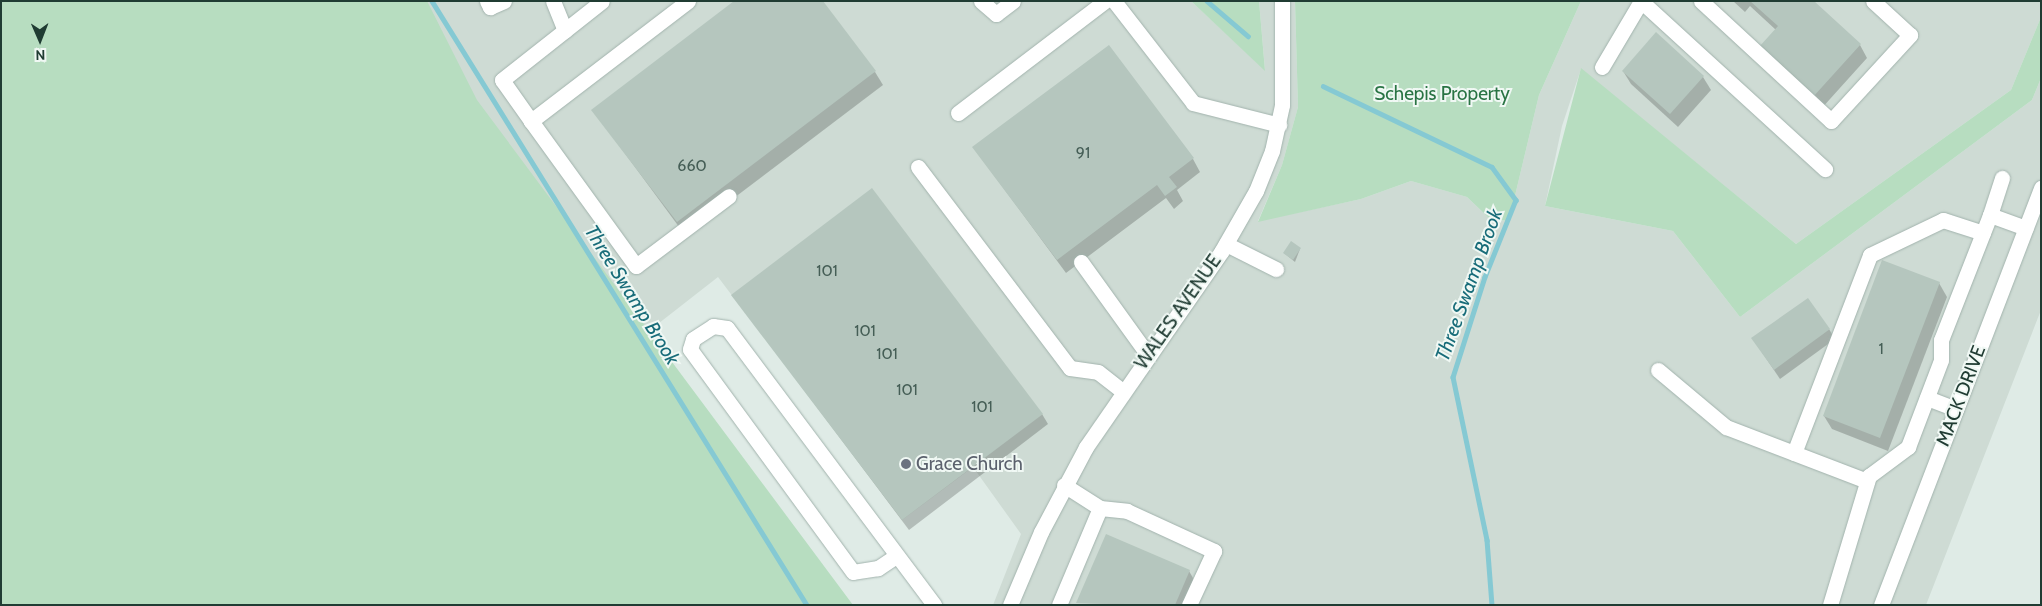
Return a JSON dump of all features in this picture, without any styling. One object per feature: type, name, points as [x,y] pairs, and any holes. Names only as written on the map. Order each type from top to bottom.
[{"type":"street","points":[[487,1],[490,8],[504,1]]},
{"type":"street","points":[[553,1],[565,31]]},
{"type":"street","points":[[602,1],[502,80],[636,266],[729,196]]},
{"type":"street","points":[[531,121],[688,1]]},
{"type":"street","points":[[981,1],[996,14],[1013,1]]},
{"type":"street","points":[[958,113],[1105,1]]},
{"type":"street","points":[[1114,1],[1193,104],[1279,125]]},
{"type":"street","name":"WALES AVENUE","points":[[1010,605],[1064,485],[1122,390],[1226,244],[1256,191],[1279,125],[1285,66],[1282,1]]},
{"type":"street","points":[[1701,1],[1831,121],[1910,35],[1874,1]]},
{"type":"street","points":[[1602,67],[1641,2],[1825,169]]},
{"type":"street","points":[[918,168],[1070,368],[1098,372],[1122,390]]},
{"type":"street","points":[[1830,605],[1867,481],[1872,470],[1901,456],[1908,447],[1941,360],[1941,340],[1990,215],[2002,178]]},
{"type":"street","name":"MACK DRIVE","points":[[1881,605],[2041,188]]},
{"type":"street","points":[[1990,215],[2026,228]]},
{"type":"street","points":[[1794,453],[1870,255],[1943,220],[1983,233]]},
{"type":"street","points":[[1226,244],[1276,269]]},
{"type":"street","points":[[1080,262],[1148,355]]},
{"type":"street","points":[[896,556],[878,568],[853,572],[690,349],[693,339],[713,326],[727,328],[933,604]]},
{"type":"street","points":[[1658,370],[1726,426],[1867,481]]},
{"type":"street","points":[[1927,398],[1956,409]]},
{"type":"street","points":[[1064,485],[1100,508],[1127,511],[1214,551],[1189,605]]},
{"type":"street","points":[[1059,605],[1100,508]]},
{"type":"shaded area","points":[[122,1],[1191,1],[1265,70],[1259,1],[1295,1],[1298,107],[1282,165],[1258,221],[1361,199],[1411,181],[1467,197],[1490,219],[1509,221],[1539,95],[1581,1],[2041,1],[2041,17],[2011,90],[1796,244],[1581,69],[1562,126],[1545,206],[1673,231],[1740,317],[2032,100],[2041,78],[2041,310],[1926,605],[993,605],[1021,534],[973,467],[902,520],[718,277],[622,352],[1,605],[1,91]]},
{"type":"green space","points":[[1,1],[427,1],[477,100],[853,605],[1,605]]},
{"type":"green space","points":[[1191,1],[1259,1],[1265,71]]},
{"type":"green space","name":"Schepis Property","points":[[1295,1],[1581,1],[1539,95],[1509,221],[1490,219],[1467,197],[1411,181],[1361,199],[1258,222],[1282,165],[1298,107]]},
{"type":"green space","name":"Schepis Property","points":[[2041,17],[2041,78],[2032,100],[1740,317],[1673,231],[1545,206],[1581,68],[1796,244],[2011,90]]},
{"type":"building","points":[[734,1],[823,1],[876,71],[677,222],[591,110]]},
{"type":"building","points":[[1750,1],[1814,1],[1861,44],[1813,97],[1759,47],[1778,26]]},
{"type":"building","points":[[1656,32],[1704,76],[1670,114],[1622,71]]},
{"type":"building","points":[[1109,45],[1194,158],[1169,177],[1177,187],[1165,196],[1157,185],[1057,260],[972,147]]},
{"type":"building","points":[[872,188],[1043,414],[902,520],[731,295]]},
{"type":"building","points":[[1291,241],[1301,248],[1293,260],[1283,253]]},
{"type":"building","points":[[1882,260],[1940,282],[1880,438],[1823,416]]},
{"type":"building","points":[[1808,298],[1830,329],[1774,370],[1751,338]]},
{"type":"building","points":[[1106,534],[1190,570],[1175,605],[1076,603]]},
{"type":"waterway","name":"Three Swamp Brook","points":[[432,1],[807,605]]},
{"type":"waterway","name":"Three Swamp Brook","points":[[1207,1],[1248,36]]},
{"type":"waterway","name":"Three Swamp Brook","points":[[1323,86],[1492,167],[1516,200],[1485,277],[1453,377],[1487,540],[1492,605]]},
{"type":"place","name":"Grace Church","points":[[906,464]]}]
